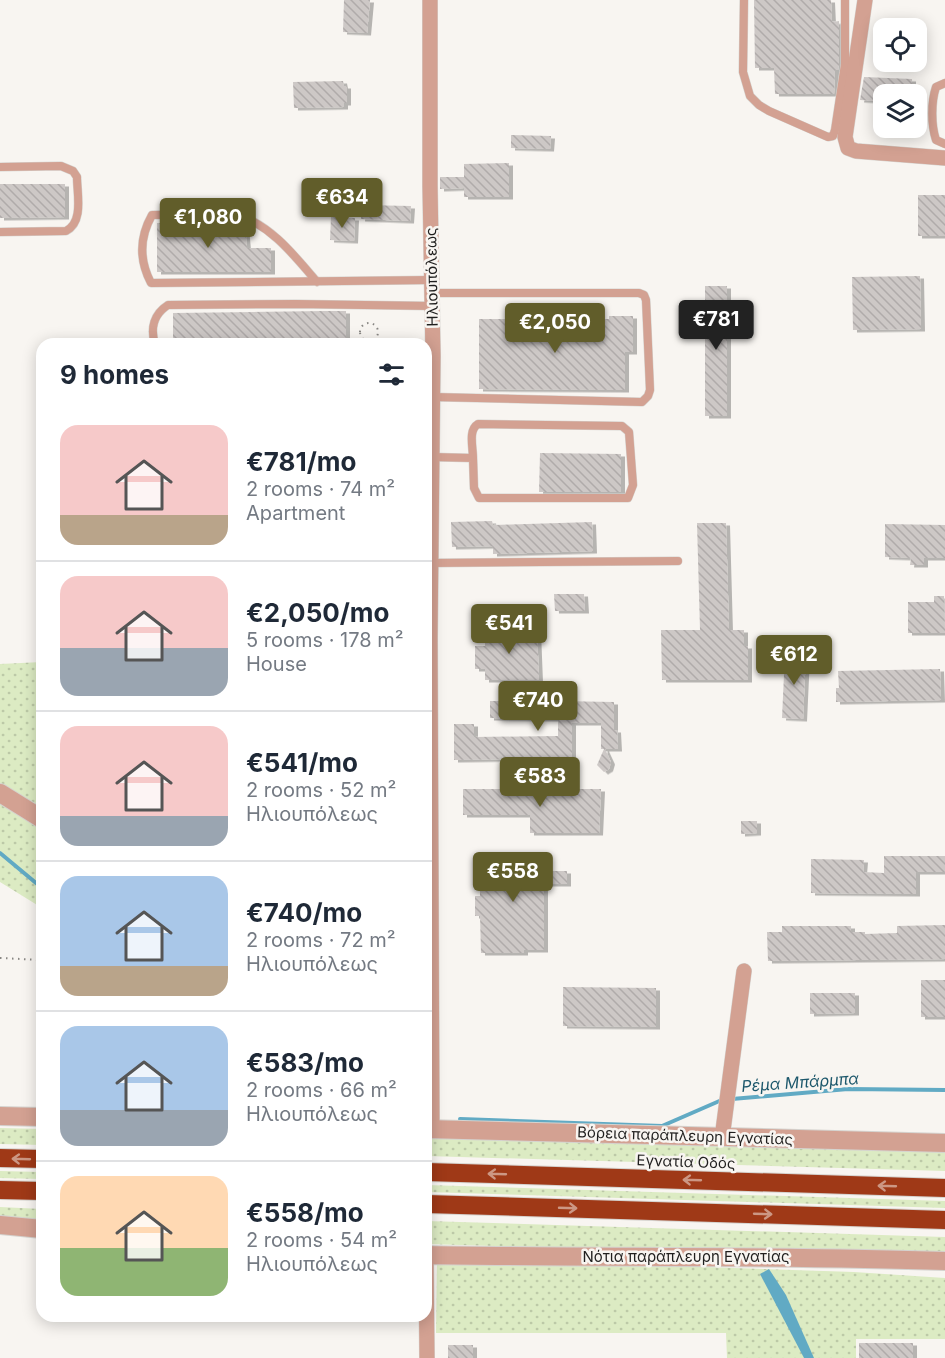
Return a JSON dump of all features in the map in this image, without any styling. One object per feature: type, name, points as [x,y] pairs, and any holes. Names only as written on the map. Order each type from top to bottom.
[{"type":"highway","points":[[0,1158],[36,1160]]},
{"type":"highway","name":"Εγνατία Οδός","points":[[432,1172],[945,1188]]},
{"type":"highway","points":[[0,1190],[36,1191]]},
{"type":"highway","points":[[432,1204],[945,1220]]},
{"type":"street","name":"Ηλιουπόλεως","points":[[430,0],[430,186],[433,293],[431,338]]},
{"type":"street","points":[[865,0],[845,137],[848,148],[856,151],[945,158]]},
{"type":"street","points":[[0,794],[36,815]]},
{"type":"street","points":[[722,1138],[744,971]]},
{"type":"street","points":[[0,1116],[36,1117]]},
{"type":"street","name":"Βόρεια παράπλευρη Εγνατίας","points":[[432,1129],[945,1143]]},
{"type":"street","points":[[0,1226],[36,1229]]},
{"type":"street","name":"Νότια παράπλευρη Εγνατίας","points":[[432,1255],[633,1258],[821,1257],[945,1261]]},
{"type":"street","points":[[427,1322],[427,1358]]},
{"type":"lane","points":[[744,0],[743,72],[750,96],[769,111],[828,137],[832,136],[835,130],[845,64],[845,0]]},
{"type":"lane","points":[[945,83],[936,87],[934,94],[933,132],[936,140],[945,144]]},
{"type":"lane","points":[[0,166],[61,166],[74,171],[77,177],[77,220],[71,229],[66,231],[0,232]]},
{"type":"lane","points":[[316,282],[286,248],[265,229],[248,218],[235,214],[152,215],[144,231],[142,258],[151,283],[316,282],[433,293]]},
{"type":"lane","points":[[154,338],[155,318],[168,305],[306,304],[433,293],[639,293],[644,295],[650,390],[642,402],[432,397]]},
{"type":"lane","points":[[478,424],[621,426],[630,432],[633,485],[628,498],[479,498],[474,488],[473,458],[472,430],[478,424]]},
{"type":"lane","points":[[432,457],[473,458]]},
{"type":"lane","points":[[432,563],[678,561]]},
{"type":"path","points":[[363,338],[360,331],[362,326],[370,323],[376,326],[378,331],[375,338]]},
{"type":"path","points":[[0,958],[36,960]]},
{"type":"green space","points":[[36,662],[36,904],[0,882],[0,664]]},
{"type":"green space","points":[[0,1128],[36,1129],[36,1145],[0,1144]]},
{"type":"green space","points":[[432,1138],[945,1150],[945,1171],[432,1156]]},
{"type":"green space","points":[[0,1171],[36,1172],[36,1179],[0,1178]]},
{"type":"green space","points":[[432,1185],[945,1201],[945,1208],[432,1192]]},
{"type":"green space","points":[[0,1207],[36,1209],[36,1228],[0,1223]]},
{"type":"green space","points":[[432,1221],[945,1237],[945,1259],[432,1244]]},
{"type":"green space","points":[[437,1258],[854,1272],[945,1278],[945,1339],[856,1339],[856,1358],[727,1358],[726,1333],[436,1333]]},
{"type":"water","points":[[769,1269],[786,1295],[814,1358],[804,1358],[760,1274]]},
{"type":"building","points":[[344,0],[370,0],[367,33],[343,32]]},
{"type":"building","points":[[754,0],[831,0],[832,22],[839,21],[839,64],[838,70],[835,70],[834,94],[775,94],[774,68],[755,68]]},
{"type":"building","points":[[864,77],[912,79],[912,84],[873,84],[873,101],[860,100]]},
{"type":"building","points":[[343,81],[344,86],[347,86],[347,103],[344,103],[344,107],[294,108],[293,82]]},
{"type":"building","points":[[511,135],[551,136],[550,149],[511,148]]},
{"type":"building","points":[[509,163],[509,197],[464,197],[464,188],[440,189],[440,177],[464,177],[464,164]]},
{"type":"building","points":[[0,184],[65,184],[65,217],[0,218]]},
{"type":"building","points":[[918,195],[945,195],[945,236],[918,236]]},
{"type":"building","points":[[362,205],[411,206],[410,221],[361,219]]},
{"type":"building","points":[[331,217],[355,218],[354,241],[330,240]]},
{"type":"building","points":[[157,223],[245,224],[247,248],[271,248],[271,272],[157,272]]},
{"type":"building","points":[[920,276],[921,329],[853,330],[852,277]]},
{"type":"building","points":[[705,286],[727,286],[727,416],[705,416]]},
{"type":"building","points":[[346,311],[346,338],[173,338],[173,313]]},
{"type":"building","points":[[609,316],[633,316],[633,352],[625,352],[625,390],[479,389],[479,319],[609,319]]},
{"type":"building","points":[[540,453],[621,454],[621,492],[539,492]]},
{"type":"building","points":[[492,521],[493,525],[592,522],[593,551],[493,554],[493,546],[452,547],[451,522]]},
{"type":"building","points":[[697,523],[726,523],[729,630],[744,630],[744,646],[748,646],[748,680],[662,680],[661,630],[700,630]]},
{"type":"building","points":[[885,524],[945,525],[945,558],[924,558],[924,565],[910,565],[911,558],[885,557]]},
{"type":"building","points":[[554,594],[584,594],[585,611],[555,611]]},
{"type":"building","points":[[934,596],[944,596],[945,633],[908,633],[908,602],[934,602]]},
{"type":"building","points":[[485,629],[537,629],[539,680],[485,680],[485,669],[475,669],[475,646],[485,646]]},
{"type":"building","points":[[785,653],[806,654],[803,719],[782,718]]},
{"type":"building","points":[[940,669],[941,700],[836,702],[836,688],[839,688],[838,671]]},
{"type":"building","points":[[490,701],[614,702],[614,730],[617,730],[618,749],[605,749],[611,762],[609,769],[604,772],[597,765],[604,749],[601,749],[601,723],[572,723],[572,758],[454,760],[454,724],[474,724],[474,737],[558,736],[558,719],[490,718]]},
{"type":"building","points":[[463,789],[601,789],[599,833],[530,833],[530,815],[463,815]]},
{"type":"building","points":[[741,821],[757,821],[757,833],[741,834]]},
{"type":"building","points":[[480,854],[532,854],[532,865],[543,865],[543,871],[567,871],[567,884],[544,884],[544,950],[524,950],[524,953],[481,953],[480,916],[475,916],[475,896],[480,896]]},
{"type":"building","points":[[884,856],[945,856],[945,872],[916,872],[916,894],[811,893],[811,859],[864,860],[863,872],[884,873]]},
{"type":"building","points":[[945,925],[945,959],[768,961],[767,932],[782,932],[782,926],[851,926],[851,932],[865,932],[865,934],[897,933],[897,926]]},
{"type":"building","points":[[921,980],[945,980],[945,1017],[921,1017]]},
{"type":"building","points":[[563,987],[656,988],[656,1027],[563,1026]]},
{"type":"building","points":[[810,993],[855,993],[855,1013],[810,1014]]},
{"type":"building","points":[[859,1343],[913,1343],[913,1358],[859,1358]]},
{"type":"building","points":[[448,1345],[473,1345],[473,1358],[448,1358]]},
{"type":"waterway","points":[[0,853],[36,883]]},
{"type":"waterway","name":"Ρέμα Μπάρμπα","points":[[732,1099],[848,1089],[945,1090]]},
{"type":"waterway","points":[[460,1119],[662,1126],[724,1099]]}]
